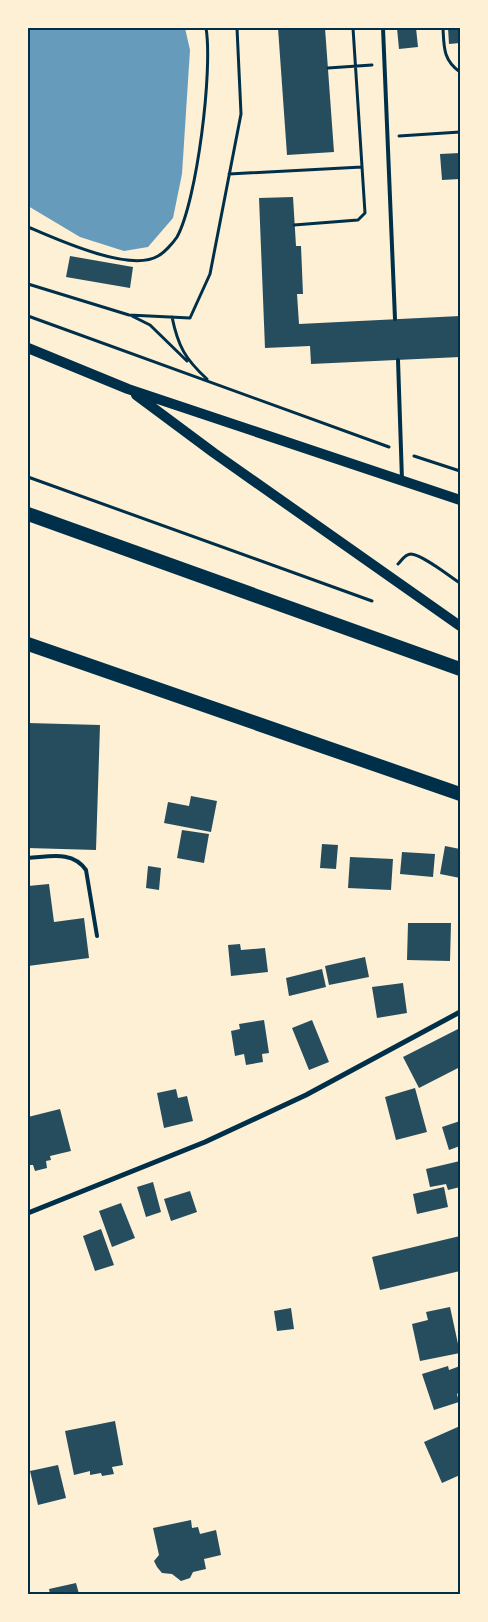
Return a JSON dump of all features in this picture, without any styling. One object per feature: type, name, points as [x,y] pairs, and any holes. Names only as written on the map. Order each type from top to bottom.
[{"type":"highway","points":[[28,514],[460,669]]},
{"type":"highway","points":[[28,646],[460,794]]},
{"type":"main road","points":[[28,348],[128,389],[460,500]]},
{"type":"main road","points":[[128,389],[214,453],[460,626]]},
{"type":"street","points":[[28,1213],[214,1138],[306,1095],[460,1012]]},
{"type":"lane","points":[[383,28],[395,319]]},
{"type":"lane","points":[[398,360],[402,480]]},
{"type":"lane","points":[[28,858],[71,856],[80,860],[86,870],[97,936]]},
{"type":"path","points":[[28,227],[81,249],[132,262],[158,257],[176,238],[192,194],[204,110],[208,42],[206,28]]},
{"type":"path","points":[[129,315],[190,318],[210,274],[241,114],[236,28]]},
{"type":"path","points":[[294,225],[358,220],[365,214],[353,28]]},
{"type":"path","points":[[443,28],[445,56],[451,66],[460,72]]},
{"type":"path","points":[[328,68],[384,64]]},
{"type":"path","points":[[387,136],[460,132]]},
{"type":"path","points":[[229,174],[362,167]]},
{"type":"path","points":[[28,284],[129,315],[150,325],[207,379]]},
{"type":"path","points":[[28,316],[401,452],[460,471]]},
{"type":"path","points":[[172,317],[177,339],[187,361]]},
{"type":"path","points":[[28,477],[372,601]]},
{"type":"path","points":[[397,566],[405,556],[412,554],[420,557],[460,583]]},
{"type":"water","points":[[28,28],[185,28],[190,50],[182,174],[173,218],[148,247],[124,251],[80,237],[28,206]]},
{"type":"building","points":[[278,28],[325,28],[334,152],[287,155]]},
{"type":"building","points":[[397,28],[416,28],[418,47],[399,49]]},
{"type":"building","points":[[448,28],[460,28],[460,43],[449,44]]},
{"type":"building","points":[[460,153],[460,179],[442,180],[440,154]]},
{"type":"building","points":[[293,197],[296,246],[301,246],[303,294],[297,294],[299,324],[460,316],[460,357],[311,364],[310,346],[265,348],[259,198]]},
{"type":"building","points":[[70,256],[133,267],[130,288],[66,277]]},
{"type":"building","points":[[28,723],[100,725],[96,850],[28,848]]},
{"type":"building","points":[[191,796],[217,801],[211,832],[164,823],[168,802],[189,806]]},
{"type":"building","points":[[182,830],[209,834],[204,863],[177,858]]},
{"type":"building","points":[[322,844],[338,845],[336,869],[320,868]]},
{"type":"building","points":[[445,846],[460,849],[460,878],[440,874]]},
{"type":"building","points":[[402,852],[435,854],[433,877],[400,874]]},
{"type":"building","points":[[350,857],[393,859],[391,890],[348,888]]},
{"type":"building","points":[[148,866],[161,868],[159,890],[146,888]]},
{"type":"building","points":[[49,884],[54,922],[84,918],[89,958],[28,966],[28,886]]},
{"type":"building","points":[[408,923],[451,923],[450,961],[407,960]]},
{"type":"building","points":[[240,944],[241,950],[265,948],[268,972],[231,976],[228,945]]},
{"type":"building","points":[[365,957],[369,977],[329,985],[325,966]]},
{"type":"building","points":[[322,969],[326,987],[289,996],[286,978]]},
{"type":"building","points":[[403,983],[407,1013],[377,1018],[372,987]]},
{"type":"building","points":[[264,1020],[269,1053],[262,1054],[263,1062],[246,1065],[244,1054],[235,1056],[231,1031],[240,1029],[239,1024]]},
{"type":"building","points":[[312,1020],[329,1062],[309,1070],[292,1028]]},
{"type":"building","points":[[460,1028],[460,1067],[419,1088],[403,1057]]},
{"type":"building","points":[[415,1088],[427,1132],[396,1140],[385,1097]]},
{"type":"building","points":[[176,1089],[178,1098],[187,1096],[193,1121],[164,1128],[157,1093]]},
{"type":"building","points":[[60,1109],[71,1151],[50,1156],[51,1160],[46,1161],[47,1168],[35,1171],[33,1165],[30,1165],[28,1162],[28,1117]]},
{"type":"building","points":[[460,1121],[460,1146],[449,1150],[442,1127]]},
{"type":"building","points":[[460,1161],[460,1187],[448,1190],[446,1184],[430,1187],[426,1169]]},
{"type":"building","points":[[153,1182],[161,1212],[146,1217],[137,1187]]},
{"type":"building","points":[[444,1187],[448,1207],[417,1214],[413,1194]]},
{"type":"building","points":[[190,1191],[197,1212],[171,1221],[164,1199]]},
{"type":"building","points":[[121,1203],[135,1238],[112,1247],[99,1211]]},
{"type":"building","points":[[101,1229],[114,1265],[95,1271],[83,1236]]},
{"type":"building","points":[[460,1236],[460,1271],[380,1290],[372,1257]]},
{"type":"building","points":[[450,1307],[460,1353],[420,1361],[412,1324],[428,1320],[426,1312]]},
{"type":"building","points":[[291,1308],[294,1329],[277,1331],[274,1311]]},
{"type":"building","points":[[448,1366],[449,1370],[460,1366],[460,1392],[457,1394],[459,1402],[434,1410],[422,1374]]},
{"type":"building","points":[[115,1421],[123,1465],[112,1467],[114,1474],[102,1476],[101,1473],[90,1475],[90,1471],[74,1475],[65,1431]]},
{"type":"building","points":[[460,1426],[460,1475],[442,1483],[424,1442]]},
{"type":"building","points":[[58,1465],[66,1498],[38,1505],[30,1471]]},
{"type":"building","points":[[191,1520],[192,1528],[198,1527],[200,1534],[216,1530],[221,1555],[204,1559],[206,1569],[193,1572],[190,1578],[181,1581],[172,1574],[162,1573],[157,1567],[154,1561],[159,1555],[153,1528]]},
{"type":"building","points":[[76,1583],[79,1594],[50,1594],[49,1589]]}]
